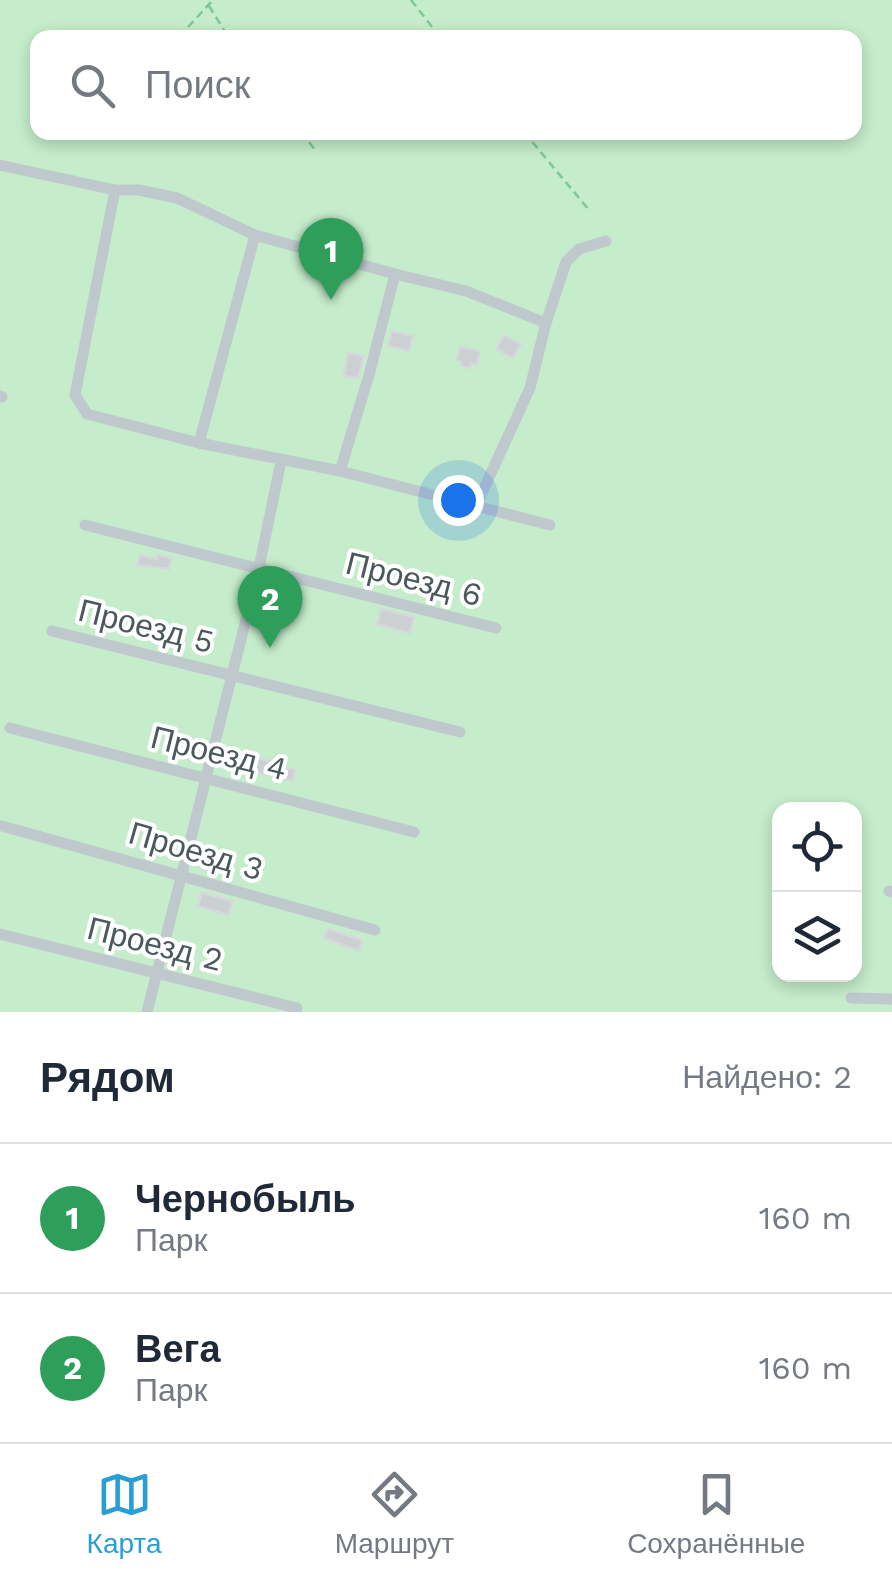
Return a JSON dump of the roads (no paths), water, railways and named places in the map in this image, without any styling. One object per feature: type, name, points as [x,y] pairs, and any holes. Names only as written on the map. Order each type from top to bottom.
[{"type":"street","points":[[0,165],[115,190],[139,190],[176,198],[255,234],[466,291],[546,323]]},
{"type":"street","points":[[115,190],[75,395],[87,414],[199,443],[340,471],[550,525]]},
{"type":"street","points":[[199,443],[255,234]]},
{"type":"street","points":[[476,506],[530,388],[566,262],[579,249],[606,240]]},
{"type":"street","points":[[340,471],[395,274]]},
{"type":"street","points":[[147,1012],[259,568],[281,461]]},
{"type":"street","name":"Проезд 6","points":[[85,524],[496,628]]},
{"type":"street","name":"Проезд 5","points":[[52,631],[460,732]]},
{"type":"street","name":"Проезд 4","points":[[10,728],[414,832]]},
{"type":"street","name":"Проезд 3","points":[[2,826],[374,930]]},
{"type":"street","name":"Проезд 2","points":[[0,934],[296,1008]]},
{"type":"street","points":[[851,998],[892,999]]},
{"type":"place","name":"Чернобыль","points":[[331,300]]},
{"type":"place","name":"Вега","points":[[270,648]]}]
